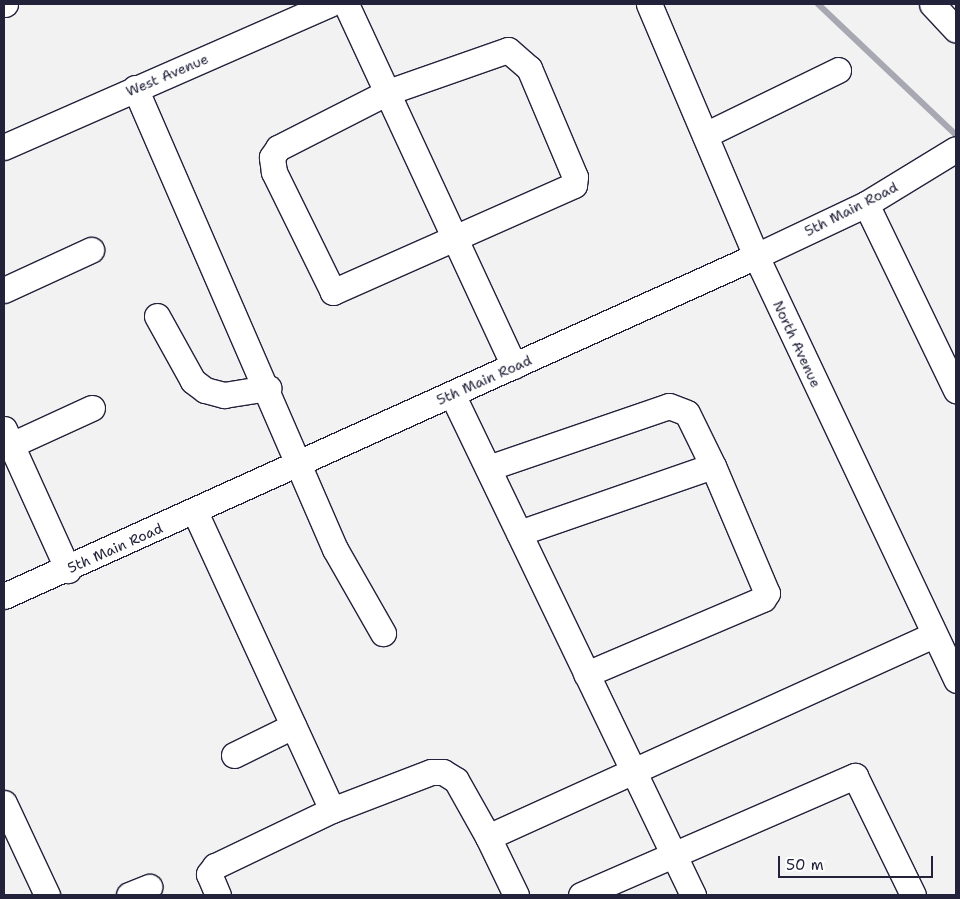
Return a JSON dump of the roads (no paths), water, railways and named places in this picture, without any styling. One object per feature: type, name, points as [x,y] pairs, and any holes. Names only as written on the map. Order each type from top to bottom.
[{"type":"street","name":"West Avenue","points":[[4,147],[330,4]]},
{"type":"street","points":[[346,4],[514,366]]},
{"type":"street","name":"North Avenue","points":[[649,4],[756,256],[933,635],[956,680]]},
{"type":"street","points":[[932,4],[956,30]]},
{"type":"street","points":[[498,51],[517,55],[529,68],[575,177],[574,185],[454,240],[332,292],[274,172],[272,157],[285,143],[388,92],[498,51]]},
{"type":"street","points":[[705,135],[838,70]]},
{"type":"street","points":[[135,88],[301,462],[335,549],[383,633]]},
{"type":"street","name":"5th Main Road","points":[[4,596],[68,570],[301,462],[756,256],[866,204],[953,153]]},
{"type":"street","points":[[866,204],[956,390]]},
{"type":"street","points":[[4,290],[91,250]]},
{"type":"street","points":[[156,316],[193,381],[205,390],[224,394],[268,388]]},
{"type":"street","points":[[452,394],[632,772],[693,895]]},
{"type":"street","points":[[488,468],[669,406],[687,413],[767,593],[763,599],[586,674]]},
{"type":"street","points":[[68,570],[7,437],[92,408]]},
{"type":"street","points":[[519,534],[712,466]]},
{"type":"street","points":[[195,512],[332,810]]},
{"type":"street","points":[[488,837],[933,635]]},
{"type":"street","points":[[234,755],[293,726]]},
{"type":"street","points":[[218,895],[209,874],[215,866],[332,810],[431,772],[443,772],[456,780],[488,837],[516,895]]},
{"type":"street","points":[[582,895],[855,776],[913,895]]},
{"type":"street","points":[[4,804],[47,895]]},
{"type":"waterway","points":[[818,4],[956,135]]}]
